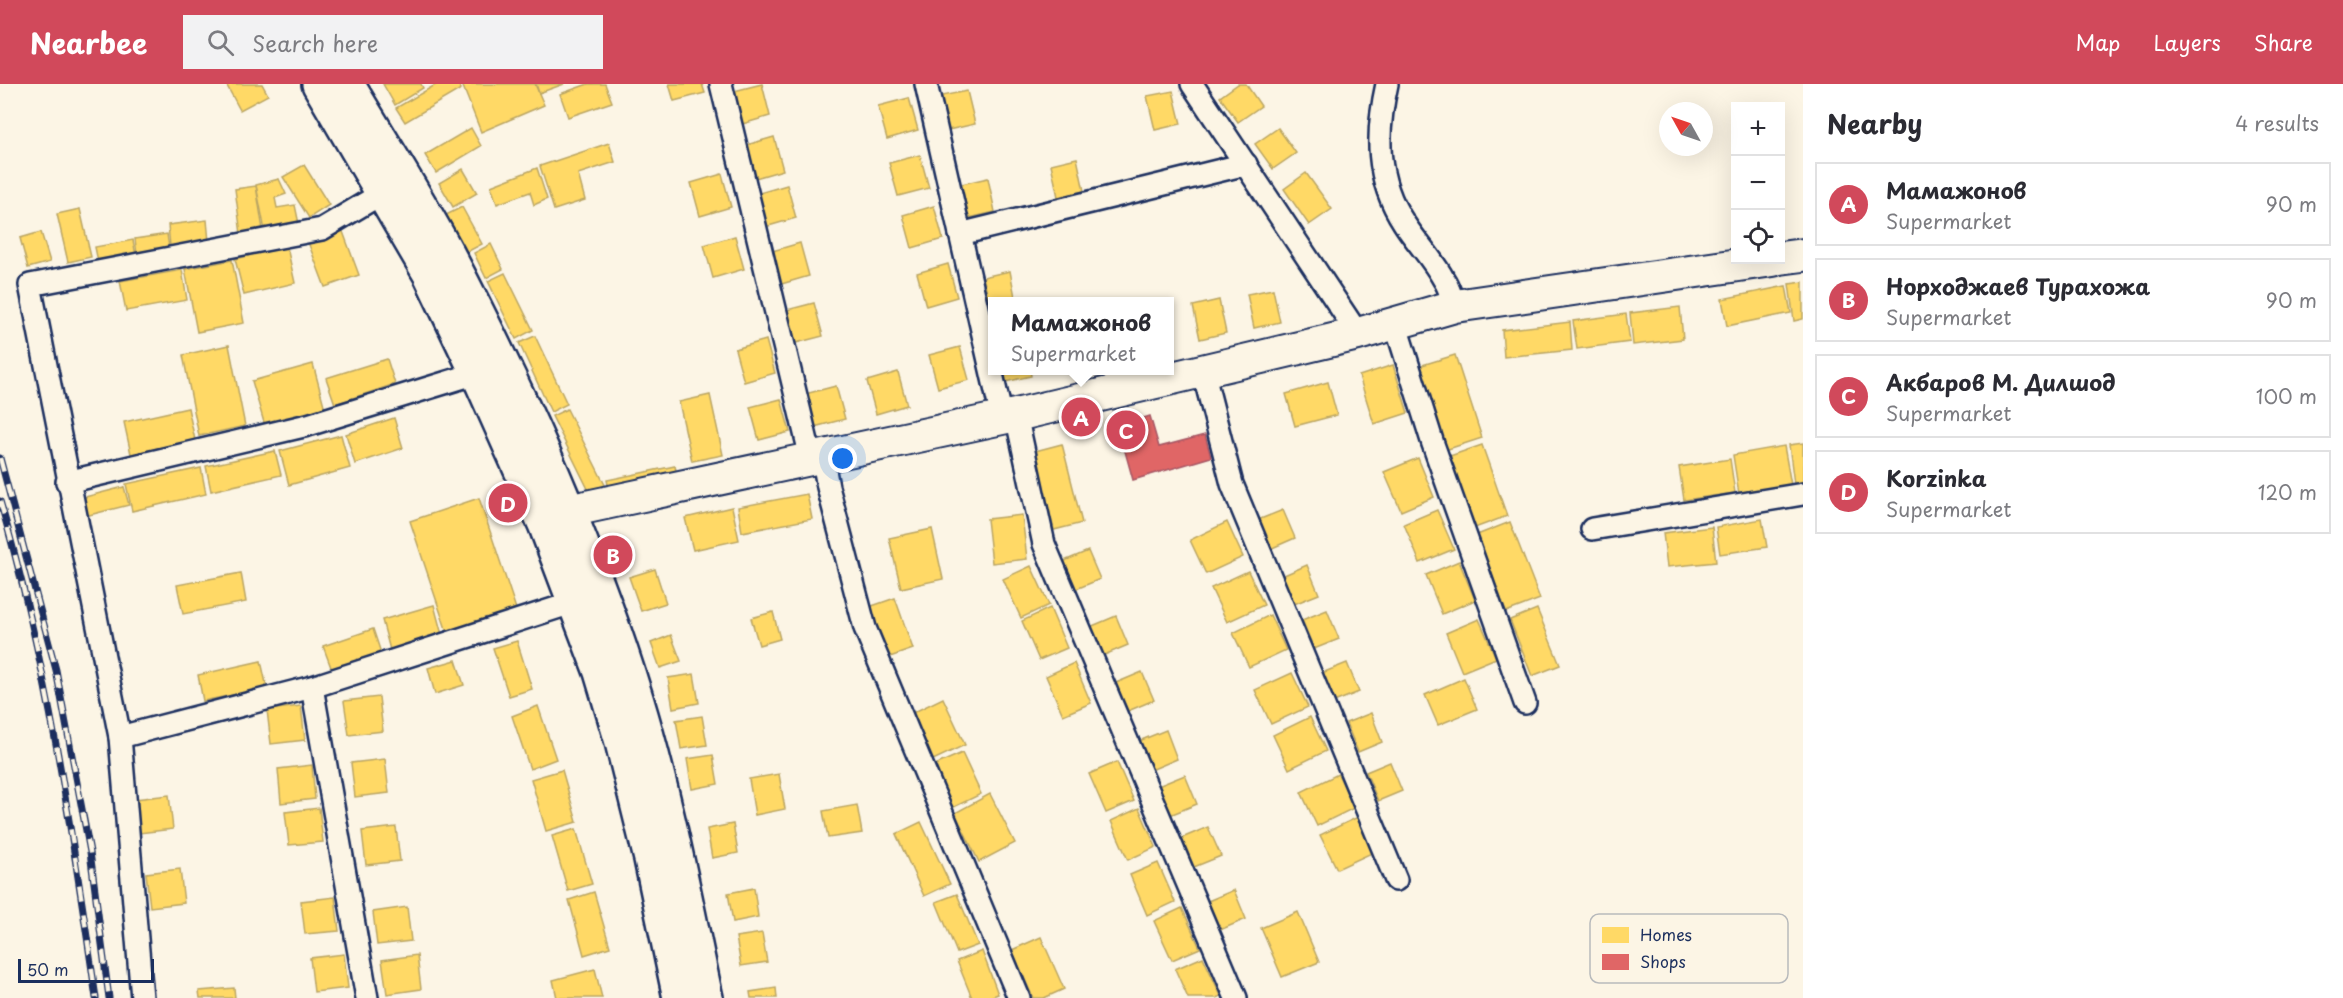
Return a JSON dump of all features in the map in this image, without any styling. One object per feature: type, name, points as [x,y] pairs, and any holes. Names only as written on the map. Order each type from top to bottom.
[{"type":"main road","points":[[319,84],[430,274],[545,524],[601,672],[622,742],[651,859],[680,998]]},
{"type":"main road","points":[[347,84],[447,254],[509,379],[568,511],[601,595],[649,743],[676,854],[706,998]]},
{"type":"street","points":[[721,84],[816,457],[828,487],[865,628],[1018,998]]},
{"type":"street","points":[[926,84],[960,234],[988,339]]},
{"type":"street","points":[[1192,84],[1358,334]]},
{"type":"street","points":[[1387,84],[1379,126],[1379,153],[1383,178],[1403,222],[1445,280],[1455,306]]},
{"type":"street","points":[[960,234],[1246,164]]},
{"type":"street","points":[[142,998],[120,737],[67,482],[30,285],[322,229],[384,192]]},
{"type":"street","points":[[1785,257],[1803,255]]},
{"type":"street","points":[[568,511],[1009,417],[1358,334],[1455,306],[1745,264]]},
{"type":"street","points":[[1395,323],[1433,444],[1525,703]]},
{"type":"street","points":[[1203,371],[1232,484],[1396,880]]},
{"type":"street","points":[[67,482],[308,425],[477,373]]},
{"type":"street","points":[[998,375],[1044,544],[1236,998]]},
{"type":"street","points":[[1592,528],[1803,494]]},
{"type":"street","points":[[120,737],[312,687],[575,602]]},
{"type":"street","points":[[312,687],[367,998]]},
{"type":"building: Homes","points":[[226,84],[262,84],[268,95],[240,110]]},
{"type":"building: Homes","points":[[383,84],[421,84],[423,88],[395,105]]},
{"type":"building: Homes","points":[[437,84],[458,84],[461,89],[405,122],[396,108]]},
{"type":"building: Homes","points":[[462,84],[535,84],[544,105],[481,132]]},
{"type":"building: Homes","points":[[536,84],[564,84],[539,93]]},
{"type":"building: Homes","points":[[588,84],[605,84],[612,102],[568,117],[560,94]]},
{"type":"building: Homes","points":[[669,84],[702,84],[705,93],[674,101]]},
{"type":"building: Homes","points":[[762,84],[770,116],[739,125],[730,92]]},
{"type":"building: Homes","points":[[1238,84],[1246,84],[1261,106],[1238,122],[1220,97]]},
{"type":"building: Homes","points":[[967,91],[975,124],[948,130],[941,96]]},
{"type":"building: Homes","points":[[1173,91],[1181,124],[1155,130],[1147,96]]},
{"type":"building: Homes","points":[[909,98],[918,130],[887,139],[878,106]]},
{"type":"building: Homes","points":[[471,128],[481,146],[436,173],[425,155]]},
{"type":"building: Homes","points":[[1278,128],[1296,153],[1273,169],[1255,144]]},
{"type":"building: Homes","points":[[774,137],[783,170],[752,179],[743,146]]},
{"type":"building: Homes","points":[[609,143],[615,162],[578,174],[585,200],[554,210],[540,166]]},
{"type":"building: Homes","points":[[920,155],[929,188],[898,196],[889,163]]},
{"type":"building: Homes","points":[[1077,158],[1084,191],[1058,197],[1051,164]]},
{"type":"building: Homes","points":[[304,165],[329,205],[309,218],[283,177]]},
{"type":"building: Homes","points":[[537,168],[547,199],[534,205],[530,192],[497,204],[491,186]]},
{"type":"building: Homes","points":[[463,169],[477,193],[453,207],[439,183]]},
{"type":"building: Homes","points":[[1306,173],[1332,209],[1309,225],[1284,189]]},
{"type":"building: Homes","points":[[722,174],[731,207],[700,216],[691,183]]},
{"type":"building: Homes","points":[[988,178],[995,212],[969,218],[961,184]]},
{"type":"building: Homes","points":[[279,179],[286,194],[275,198],[277,208],[295,205],[299,224],[265,231],[256,185]]},
{"type":"building: Homes","points":[[787,185],[796,218],[765,227],[756,194]]},
{"type":"building: Homes","points":[[256,186],[263,230],[241,234],[235,189]]},
{"type":"building: Homes","points":[[934,206],[943,239],[912,248],[903,215]]},
{"type":"building: Homes","points":[[462,207],[482,244],[465,253],[446,215]]},
{"type":"building: Homes","points":[[80,209],[91,257],[68,262],[57,214]]},
{"type":"building: Homes","points":[[207,220],[209,242],[170,246],[168,225]]},
{"type":"building: Homes","points":[[342,229],[359,275],[325,287],[308,242]]},
{"type":"building: Homes","points":[[41,232],[50,262],[28,268],[20,238]]},
{"type":"building: Homes","points":[[167,234],[169,248],[137,254],[135,239]]},
{"type":"building: Homes","points":[[735,236],[744,269],[713,278],[704,245]]},
{"type":"building: Homes","points":[[133,240],[136,255],[98,262],[95,247]]},
{"type":"building: Homes","points":[[800,243],[809,276],[778,285],[769,252]]},
{"type":"building: Homes","points":[[491,244],[503,269],[486,278],[474,253]]},
{"type":"building: Homes","points":[[287,247],[295,283],[244,295],[235,259]]},
{"type":"building: Homes","points":[[232,260],[244,323],[197,332],[185,269]]},
{"type":"building: Homes","points":[[948,264],[957,297],[926,306],[917,273]]},
{"type":"building: Homes","points":[[182,270],[187,300],[126,311],[120,281]]},
{"type":"building: Homes","points":[[1010,271],[1015,297],[988,298],[983,277]]},
{"type":"building: Homes","points":[[505,273],[533,330],[516,339],[488,281]]},
{"type":"building: Homes","points":[[1803,282],[1803,319],[1794,321],[1789,284]]},
{"type":"building: Homes","points":[[1786,286],[1791,313],[1727,326],[1722,299]]},
{"type":"building: Homes","points":[[1273,289],[1280,322],[1254,328],[1247,294]]},
{"type":"building: Homes","points":[[1219,300],[1226,333],[1200,339],[1193,306]]},
{"type":"building: Homes","points":[[814,303],[823,336],[792,344],[783,311]]},
{"type":"building: Homes","points":[[1680,307],[1683,339],[1633,345],[1630,313]]},
{"type":"building: Homes","points":[[1626,314],[1630,342],[1577,349],[1573,321]]},
{"type":"building: Homes","points":[[1570,322],[1572,350],[1504,357],[1502,330]]},
{"type":"building: Homes","points":[[535,336],[567,404],[551,412],[519,343]]},
{"type":"building: Homes","points":[[766,340],[775,373],[744,382],[735,349]]},
{"type":"building: Homes","points":[[229,345],[245,426],[199,436],[183,355]]},
{"type":"building: Homes","points":[[960,347],[969,380],[938,388],[929,355]]},
{"type":"building: Homes","points":[[1455,355],[1482,438],[1445,450],[1419,366]]},
{"type":"building: Homes","points":[[387,359],[395,384],[335,404],[326,378]]},
{"type":"building: Homes","points":[[313,364],[325,409],[265,426],[252,381]]},
{"type":"building: Homes","points":[[1393,365],[1408,413],[1374,424],[1359,376]]},
{"type":"building: Homes","points":[[898,372],[907,405],[876,414],[867,381]]},
{"type":"building: Homes","points":[[1003,375],[1031,375],[1031,376],[1005,382]]},
{"type":"building: Homes","points":[[1328,382],[1337,415],[1295,426],[1286,394]]},
{"type":"building: Homes","points":[[836,386],[845,419],[814,427],[805,394]]},
{"type":"building: Homes","points":[[710,395],[723,455],[692,461],[679,402]]},
{"type":"building: Homes","points":[[781,399],[790,432],[759,440],[750,407]]},
{"type":"building: Homes","points":[[188,408],[195,440],[131,454],[124,422]]},
{"type":"building: Homes","points":[[567,409],[605,485],[590,493],[552,416]]},
{"type":"building: Homes","points":[[394,418],[403,448],[355,464],[346,434]]},
{"type":"building: Homes","points":[[341,435],[350,468],[289,485],[280,451]]},
{"type":"building: Homes","points":[[1803,443],[1803,483],[1794,484],[1789,445]]},
{"type":"building: Homes","points":[[1062,444],[1082,523],[1054,530],[1035,451]]},
{"type":"building: Homes","points":[[1482,445],[1507,516],[1472,529],[1447,457]]},
{"type":"building: Homes","points":[[1784,446],[1791,485],[1739,494],[1733,455]]},
{"type":"building: Homes","points":[[275,451],[281,475],[211,491],[206,466]]},
{"type":"building: Homes","points":[[1418,458],[1434,497],[1401,511],[1384,472]]},
{"type":"building: Homes","points":[[1730,459],[1735,493],[1684,500],[1679,467]]},
{"type":"building: Homes","points":[[675,466],[677,475],[609,489],[607,480]]},
{"type":"building: Homes","points":[[201,468],[206,494],[132,511],[126,484]]},
{"type":"building: Homes","points":[[124,487],[129,505],[85,516],[81,498]]},
{"type":"building: Homes","points":[[807,494],[812,519],[742,532],[738,507]]},
{"type":"building: Homes","points":[[479,498],[516,609],[447,632],[410,521]]},
{"type":"building: Homes","points":[[732,507],[739,540],[693,550],[685,518]]},
{"type":"building: Homes","points":[[1283,510],[1295,538],[1270,549],[1258,520]]},
{"type":"building: Homes","points":[[1437,510],[1454,549],[1420,563],[1404,524]]},
{"type":"building: Homes","points":[[1022,515],[1027,559],[992,563],[987,519]]},
{"type":"building: Homes","points":[[1762,519],[1767,547],[1720,554],[1716,527]]},
{"type":"building: Homes","points":[[1227,522],[1243,557],[1206,574],[1190,540]]},
{"type":"building: Homes","points":[[1510,522],[1540,599],[1506,612],[1477,535]]},
{"type":"building: Homes","points":[[1712,527],[1716,562],[1667,567],[1663,533]]},
{"type":"building: Homes","points":[[932,529],[943,579],[901,588],[889,538]]},
{"type":"building: Homes","points":[[1088,551],[1100,579],[1074,590],[1062,562]]},
{"type":"building: Homes","points":[[1459,561],[1475,600],[1442,614],[1426,575]]},
{"type":"building: Homes","points":[[1307,565],[1319,594],[1294,604],[1282,576]]},
{"type":"building: Homes","points":[[1031,566],[1049,605],[1021,618],[1003,579]]},
{"type":"building: Homes","points":[[655,569],[666,603],[641,611],[629,577]]},
{"type":"building: Homes","points":[[1248,571],[1264,605],[1227,622],[1211,588]]},
{"type":"building: Homes","points":[[241,573],[246,602],[183,614],[177,585]]},
{"type":"building: Homes","points":[[895,598],[913,649],[887,658],[869,607]]},
{"type":"building: Homes","points":[[434,605],[442,635],[390,650],[382,620]]},
{"type":"building: Homes","points":[[1050,608],[1067,648],[1039,660],[1022,621]]},
{"type":"building: Homes","points":[[1537,609],[1560,665],[1532,676],[1510,620]]},
{"type":"building: Homes","points":[[1327,610],[1339,639],[1314,649],[1302,620]]},
{"type":"building: Homes","points":[[773,612],[780,639],[759,645],[751,618]]},
{"type":"building: Homes","points":[[1270,615],[1286,650],[1249,667],[1233,633]]},
{"type":"building: Homes","points":[[1116,616],[1128,645],[1102,656],[1090,627]]},
{"type":"building: Homes","points":[[1479,619],[1496,658],[1462,672],[1446,633]]},
{"type":"building: Homes","points":[[373,629],[381,653],[332,670],[323,646]]},
{"type":"building: Homes","points":[[671,635],[681,661],[660,668],[651,643]]},
{"type":"building: Homes","points":[[517,641],[532,689],[509,696],[493,648]]},
{"type":"building: Homes","points":[[456,660],[464,685],[435,694],[428,668]]},
{"type":"building: Homes","points":[[261,661],[267,688],[203,701],[198,675]]},
{"type":"building: Homes","points":[[1074,663],[1091,703],[1063,715],[1046,676]]},
{"type":"building: Homes","points":[[1347,663],[1359,692],[1334,702],[1322,673]]},
{"type":"building: Homes","points":[[1142,672],[1154,700],[1128,711],[1116,683]]},
{"type":"building: Homes","points":[[1292,673],[1308,707],[1271,724],[1255,690]]},
{"type":"building: Homes","points":[[694,674],[699,703],[673,708],[668,678]]},
{"type":"building: Homes","points":[[1464,678],[1477,709],[1438,725],[1425,695]]},
{"type":"building: Homes","points":[[379,697],[383,731],[349,735],[344,701]]},
{"type":"building: Homes","points":[[943,698],[965,745],[931,761],[910,714]]},
{"type":"building: Homes","points":[[301,706],[305,740],[271,744],[267,710]]},
{"type":"building: Homes","points":[[538,706],[556,759],[530,769],[512,716]]},
{"type":"building: Homes","points":[[1371,713],[1382,742],[1358,752],[1346,723]]},
{"type":"building: Homes","points":[[702,716],[707,745],[681,749],[676,720]]},
{"type":"building: Homes","points":[[1310,717],[1326,751],[1289,769],[1273,735]]},
{"type":"building: Homes","points":[[1166,730],[1177,759],[1151,770],[1139,741]]},
{"type":"building: Homes","points":[[962,753],[981,794],[952,808],[933,766]]},
{"type":"building: Homes","points":[[713,755],[718,784],[692,789],[687,759]]},
{"type":"building: Homes","points":[[385,759],[389,793],[355,797],[351,763]]},
{"type":"building: Homes","points":[[1117,762],[1134,801],[1106,813],[1089,774]]},
{"type":"building: Homes","points":[[1390,762],[1402,791],[1378,801],[1366,772]]},
{"type":"building: Homes","points":[[312,765],[315,799],[281,803],[278,769]]},
{"type":"building: Homes","points":[[562,770],[577,822],[546,831],[531,779]]},
{"type":"building: Homes","points":[[779,774],[785,809],[755,815],[749,779]]},
{"type":"building: Homes","points":[[1338,774],[1354,808],[1317,826],[1301,792]]},
{"type":"building: Homes","points":[[1185,775],[1197,804],[1170,815],[1158,786]]},
{"type":"building: Homes","points":[[990,794],[1015,843],[979,862],[955,813]]},
{"type":"building: Homes","points":[[169,795],[173,829],[139,833],[135,799]]},
{"type":"building: Homes","points":[[857,805],[862,833],[828,838],[823,811]]},
{"type":"building: Homes","points":[[319,808],[323,842],[289,845],[285,812]]},
{"type":"building: Homes","points":[[1139,808],[1156,847],[1128,860],[1111,821]]},
{"type":"building: Homes","points":[[1358,817],[1374,852],[1337,869],[1320,835]]},
{"type":"building: Homes","points":[[921,822],[950,884],[924,896],[896,834]]},
{"type":"building: Homes","points":[[733,824],[738,853],[712,858],[707,829]]},
{"type":"building: Homes","points":[[396,827],[400,861],[366,865],[362,831]]},
{"type":"building: Homes","points":[[1208,827],[1221,856],[1194,867],[1182,838]]},
{"type":"building: Homes","points":[[576,829],[592,884],[568,891],[552,836]]},
{"type":"building: Homes","points":[[1158,863],[1175,902],[1147,915],[1130,875]]},
{"type":"building: Homes","points":[[180,869],[184,903],[150,907],[146,873]]},
{"type":"building: Homes","points":[[754,888],[758,917],[733,922],[728,893]]},
{"type":"building: Homes","points":[[1234,890],[1246,919],[1220,930],[1208,901]]},
{"type":"building: Homes","points":[[594,892],[610,947],[584,955],[569,900]]},
{"type":"building: Homes","points":[[957,894],[978,945],[957,953],[936,902]]},
{"type":"building: Homes","points":[[335,897],[339,931],[305,934],[301,901]]},
{"type":"building: Homes","points":[[407,907],[411,941],[377,945],[373,912]]},
{"type":"building: Homes","points":[[1182,908],[1200,948],[1172,960],[1154,921]]},
{"type":"building: Homes","points":[[1298,912],[1319,962],[1282,977],[1261,928]]},
{"type":"building: Homes","points":[[762,933],[767,962],[741,966],[736,937]]},
{"type":"building: Homes","points":[[1041,937],[1064,989],[1044,998],[1033,998],[1012,950]]},
{"type":"building: Homes","points":[[982,951],[998,994],[988,998],[972,998],[957,961]]},
{"type":"building: Homes","points":[[344,954],[348,988],[314,992],[310,958]]},
{"type":"building: Homes","points":[[417,955],[421,989],[387,994],[382,960]]},
{"type":"building: Homes","points":[[1203,957],[1221,996],[1188,998],[1175,969]]},
{"type":"building: Homes","points":[[595,969],[602,998],[557,998],[553,980]]},
{"type":"building: Homes","points":[[234,988],[235,998],[200,998],[199,991]]},
{"type":"building: Homes","points":[[776,988],[777,998],[751,998],[750,992]]},
{"type":"building: Shops","points":[[1150,416],[1159,447],[1205,435],[1211,457],[1133,480],[1118,426]]},
{"type":"railway","points":[[0,458],[56,670],[90,852],[109,998]]},
{"type":"railway","points":[[0,501],[17,562],[45,685],[96,998]]},
{"type":"place","name":"Мамажонов","points":[[1081,417]]},
{"type":"place","name":"Акбаров М. Дилшод","points":[[1126,430]]},
{"type":"place","name":"Korzinka","points":[[508,503]]},
{"type":"place","name":"Норходжаев Турахожа","points":[[613,555]]}]
